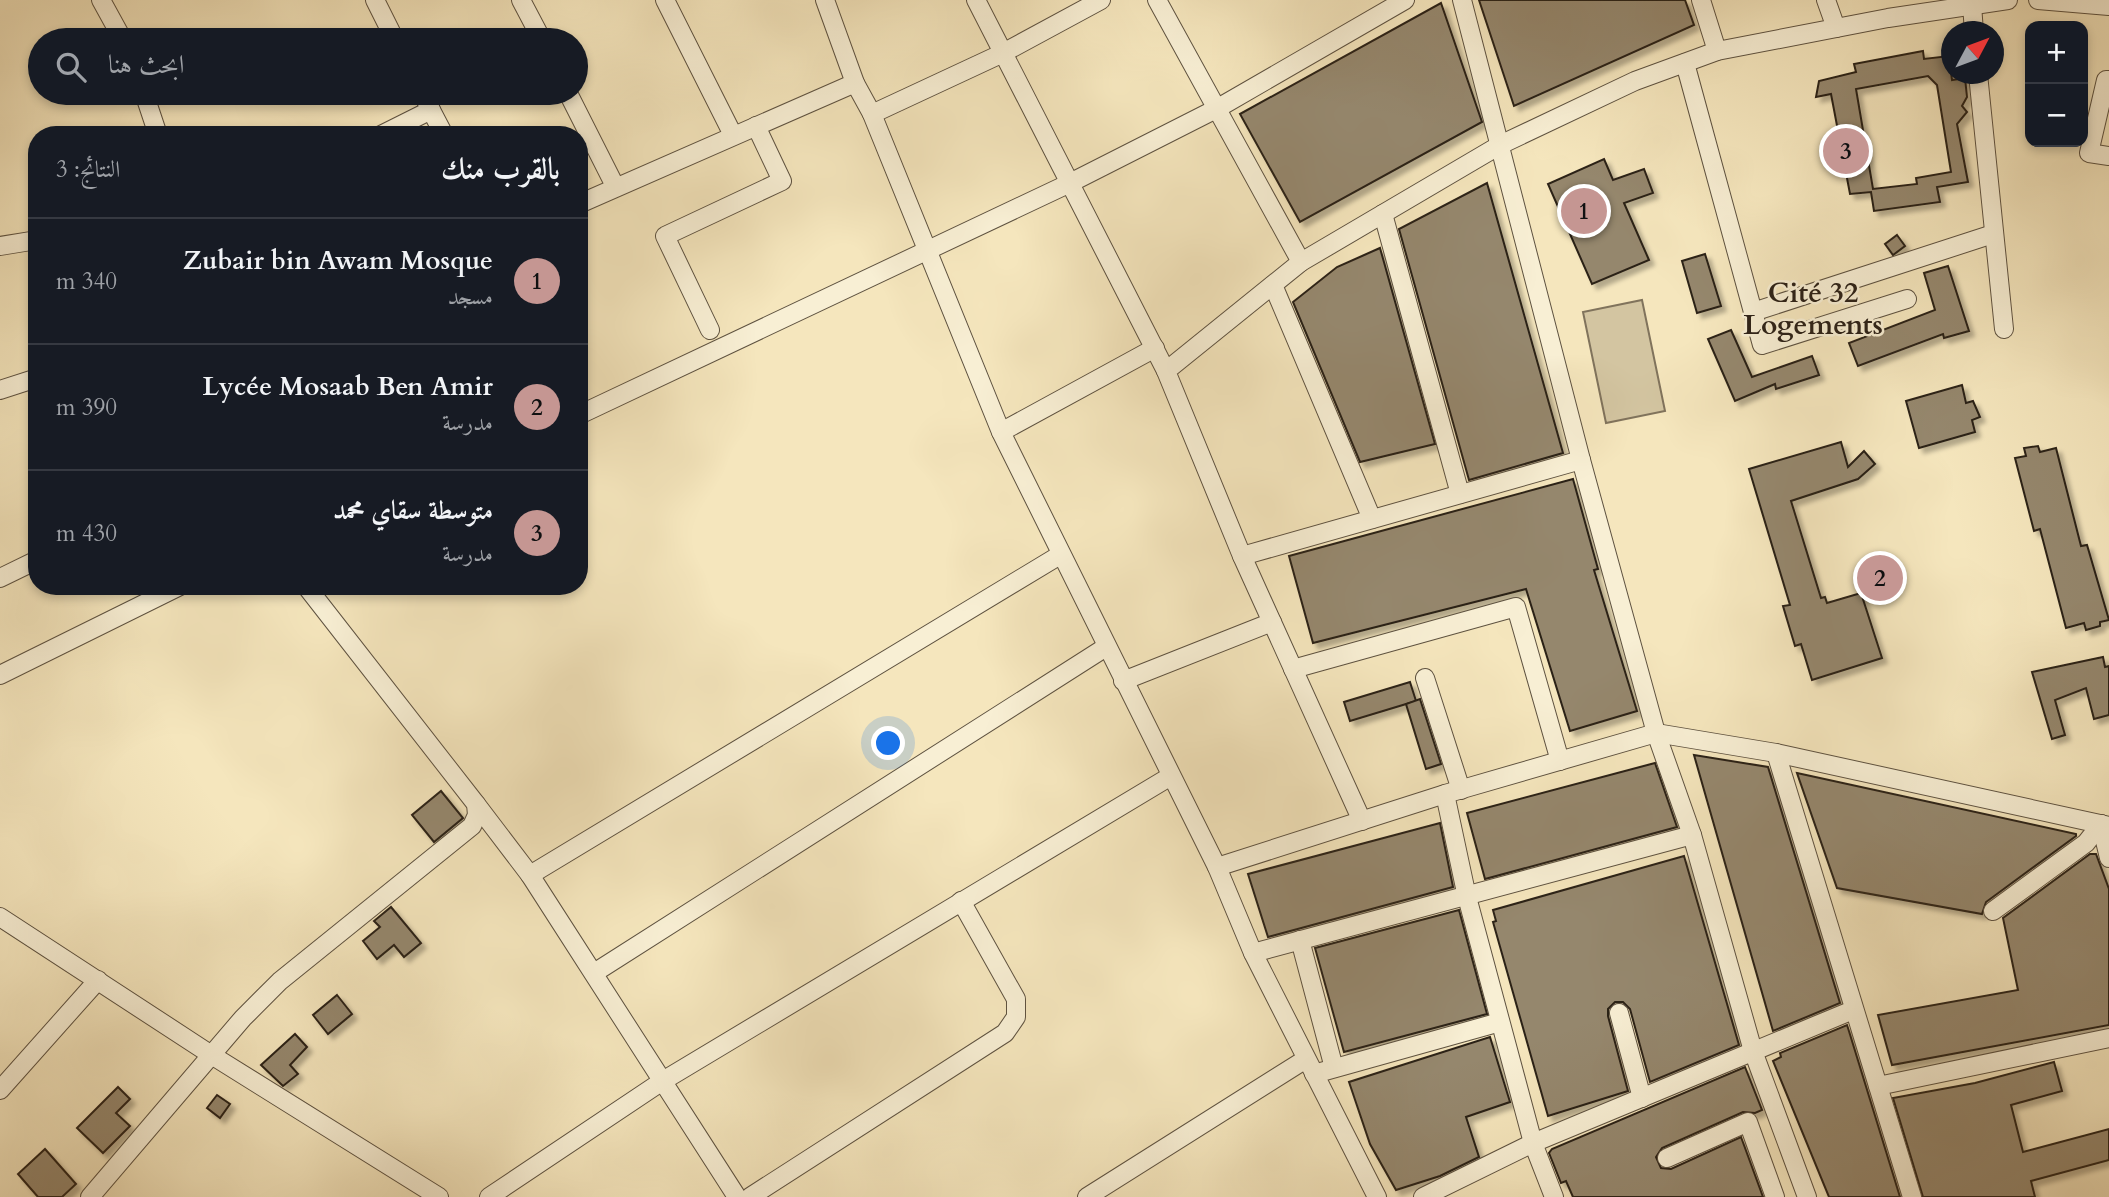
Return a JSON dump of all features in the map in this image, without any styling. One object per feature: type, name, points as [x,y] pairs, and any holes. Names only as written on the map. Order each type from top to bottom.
[{"type":"street","points":[[101,0],[116,28]]},
{"type":"street","points":[[375,0],[389,28]]},
{"type":"street","points":[[521,0],[536,28]]},
{"type":"street","points":[[665,0],[733,135]]},
{"type":"street","points":[[825,0],[855,83],[872,114],[1001,432],[1217,867],[1253,953],[1369,1194]]},
{"type":"street","points":[[976,0],[1166,371],[1242,556],[1362,821]]},
{"type":"street","points":[[872,114],[1003,53],[1101,0]]},
{"type":"street","points":[[1157,0],[1219,108],[1301,262]]},
{"type":"street","points":[[588,411],[1070,183],[1219,108],[1405,0]]},
{"type":"street","points":[[1462,0],[1581,460],[1656,733],[1692,835],[1753,1051],[1807,1197]]},
{"type":"street","points":[[1701,0],[1717,51]]},
{"type":"street","points":[[1826,0],[1836,28]]},
{"type":"street","points":[[1166,371],[1301,262],[1500,145],[1635,81],[1717,51],[1836,28],[2008,0]]},
{"type":"street","points":[[2038,0],[2109,6]]},
{"type":"street","points":[[1972,5],[1973,21]]},
{"type":"street","points":[[1685,63],[1762,345],[1907,299]]},
{"type":"street","points":[[2109,80],[2106,80],[2088,153],[2109,156]]},
{"type":"street","points":[[588,200],[855,83]]},
{"type":"street","points":[[1979,84],[2004,329]]},
{"type":"street","points":[[148,105],[155,126]]},
{"type":"street","points":[[428,105],[439,126]]},
{"type":"street","points":[[574,105],[585,126]]},
{"type":"street","points":[[399,126],[431,110]]},
{"type":"street","points":[[710,330],[665,236],[782,181],[755,126]]},
{"type":"street","points":[[588,133],[615,186]]},
{"type":"street","points":[[1383,214],[1460,494]]},
{"type":"street","points":[[1753,313],[1993,234]]},
{"type":"street","points":[[0,246],[28,241]]},
{"type":"street","points":[[1273,285],[1372,519]]},
{"type":"street","points":[[1001,432],[1155,348]]},
{"type":"street","points":[[0,390],[28,381]]},
{"type":"street","points":[[1242,556],[1581,460]]},
{"type":"street","points":[[530,875],[1060,555]]},
{"type":"street","points":[[0,578],[28,564]]},
{"type":"street","points":[[0,675],[162,595]]},
{"type":"street","points":[[313,595],[530,875],[737,1197]]},
{"type":"street","points":[[1293,669],[1516,607],[1560,761]]},
{"type":"street","points":[[1123,681],[1272,622]]},
{"type":"street","points":[[594,973],[1106,647]]},
{"type":"street","points":[[1425,678],[1453,792],[1467,897],[1532,1143],[1554,1197]]},
{"type":"street","points":[[1217,867],[1453,792],[1656,733],[1776,753],[2105,825]]},
{"type":"street","points":[[1776,753],[1912,1197]]},
{"type":"street","points":[[489,1197],[661,1082],[1171,776]]},
{"type":"street","points":[[90,1197],[243,1018],[280,981],[472,826],[477,815],[476,804]]},
{"type":"street","points":[[2105,825],[2109,858]]},
{"type":"street","points":[[1993,911],[2067,858],[2105,825]]},
{"type":"street","points":[[1253,953],[1692,835]]},
{"type":"street","points":[[750,1197],[1005,1033],[1016,1017],[1016,999],[961,901]]},
{"type":"street","points":[[0,917],[213,1056],[439,1197]]},
{"type":"street","points":[[1300,940],[1334,1069]]},
{"type":"street","points":[[0,1090],[98,979]]},
{"type":"street","points":[[1423,1197],[1532,1143],[1853,1010]]},
{"type":"street","points":[[1619,1013],[1642,1098]]},
{"type":"street","points":[[1087,1197],[1310,1067],[1334,1069],[1500,1022]]},
{"type":"street","points":[[1878,1086],[2109,1038]]},
{"type":"street","points":[[1667,1158],[1748,1122],[1775,1197]]},
{"type":"street","points":[[722,1197],[725,1179]]},
{"type":"shaded area","points":[[1642,300],[1665,411],[1606,423],[1583,312]]},
{"type":"building","points":[[1479,0],[1685,0],[1694,25],[1514,106]]},
{"type":"building","points":[[1441,3],[1482,122],[1300,222],[1240,114]]},
{"type":"building","points":[[1923,51],[1924,59],[1941,57],[1941,84],[1966,84],[1967,97],[1962,106],[1967,112],[1957,124],[1968,182],[1937,187],[1940,202],[1874,211],[1871,192],[1850,194],[1831,94],[1816,97],[1819,81],[1856,72],[1854,64]],"holes":[[[1928,76],[1937,85],[1951,172],[1916,178],[1917,184],[1873,189],[1856,89]]]},
{"type":"building","points":[[1604,159],[1613,180],[1644,169],[1653,193],[1624,203],[1649,260],[1592,284],[1548,184]]},
{"type":"building","points":[[1487,183],[1563,453],[1469,480],[1399,229]]},
{"type":"building","points":[[1897,235],[1905,246],[1893,255],[1885,244]]},
{"type":"building","points":[[1380,248],[1435,444],[1360,462],[1293,302],[1337,267]]},
{"type":"building","points":[[1705,254],[1721,306],[1697,313],[1682,261]]},
{"type":"building","points":[[1948,266],[1969,331],[1944,338],[1943,334],[1858,366],[1849,343],[1935,310],[1924,273]]},
{"type":"building","points":[[1731,330],[1752,377],[1812,356],[1819,375],[1776,389],[1775,384],[1735,401],[1708,339]]},
{"type":"building","points":[[1962,385],[1966,403],[1973,401],[1980,417],[1972,420],[1975,432],[1919,448],[1906,401]]},
{"type":"building","points":[[1841,442],[1848,467],[1864,451],[1875,464],[1858,479],[1791,501],[1821,598],[1825,597],[1827,603],[1861,593],[1882,658],[1812,680],[1801,644],[1795,646],[1783,606],[1790,605],[1749,469]]},
{"type":"building","points":[[2038,446],[2040,452],[2056,448],[2081,546],[2087,545],[2109,620],[2100,622],[2100,626],[2086,630],[2084,623],[2066,628],[2040,529],[2034,531],[2015,458],[2026,456],[2024,448]]},
{"type":"building","points":[[1573,479],[1598,569],[1594,570],[1637,711],[1570,731],[1526,589],[1313,643],[1289,556]]},
{"type":"building","points":[[2103,657],[2105,667],[2109,666],[2109,715],[2094,719],[2086,688],[2055,700],[2065,735],[2052,739],[2032,672]]},
{"type":"building","points":[[1410,682],[1416,701],[1350,721],[1344,702]]},
{"type":"building","points":[[1420,699],[1441,764],[1426,769],[1406,704]]},
{"type":"building","points":[[1694,755],[1768,767],[1840,1003],[1773,1031]]},
{"type":"building","points":[[1655,763],[1677,827],[1485,879],[1467,813]]},
{"type":"building","points":[[1797,773],[2076,836],[1986,902],[1982,914],[1837,888]]},
{"type":"building","points":[[441,791],[463,818],[434,842],[412,815]]},
{"type":"building","points":[[1440,823],[1453,887],[1268,937],[1248,874]]},
{"type":"building","points":[[2090,854],[2096,854],[2109,889],[2109,1025],[1892,1065],[1878,1015],[2018,990],[2003,918]]},
{"type":"building","points":[[1684,856],[1739,1045],[1650,1082],[1630,1009],[1623,1002],[1615,1002],[1608,1009],[1608,1016],[1628,1091],[1548,1116],[1493,922],[1496,921],[1493,910]]},
{"type":"building","points":[[391,907],[421,943],[404,957],[394,945],[377,959],[363,941],[380,927],[374,921]]},
{"type":"building","points":[[1459,910],[1487,1014],[1344,1052],[1315,948]]},
{"type":"building","points":[[337,995],[352,1014],[328,1034],[313,1015]]},
{"type":"building","points":[[1847,1025],[1900,1197],[1829,1197],[1773,1061],[1781,1057],[1780,1053]]},
{"type":"building","points":[[295,1034],[307,1047],[290,1065],[298,1074],[283,1086],[261,1065]]},
{"type":"building","points":[[1490,1037],[1510,1102],[1466,1117],[1479,1157],[1440,1176],[1396,1190],[1370,1144],[1349,1082]]},
{"type":"building","points":[[2054,1062],[2062,1091],[2011,1105],[2023,1152],[2109,1129],[2109,1160],[2031,1181],[2035,1197],[1923,1197],[1893,1098],[1975,1083]]},
{"type":"building","points":[[1745,1067],[1762,1110],[1755,1113],[1743,1112],[1662,1148],[1656,1157],[1661,1168],[1671,1169],[1741,1137],[1763,1197],[1573,1197],[1566,1181],[1561,1183],[1549,1153],[1552,1149]]},
{"type":"building","points":[[118,1087],[130,1099],[116,1113],[130,1126],[103,1153],[77,1128]]},
{"type":"building","points":[[217,1095],[230,1104],[220,1118],[207,1108]]},
{"type":"building","points":[[45,1149],[76,1184],[62,1197],[38,1197],[18,1174]]},
{"type":"place","name":"متوسطة سقاي محمد","points":[[1846,151]]},
{"type":"place","name":"Zubair bin Awam Mosque","points":[[1584,211]]},
{"type":"place","name":"Lycée Mosaab Ben Amir","points":[[1880,578]]},
{"type":"district","name":"Cité 32 Logements","points":[[1813,309]]}]
